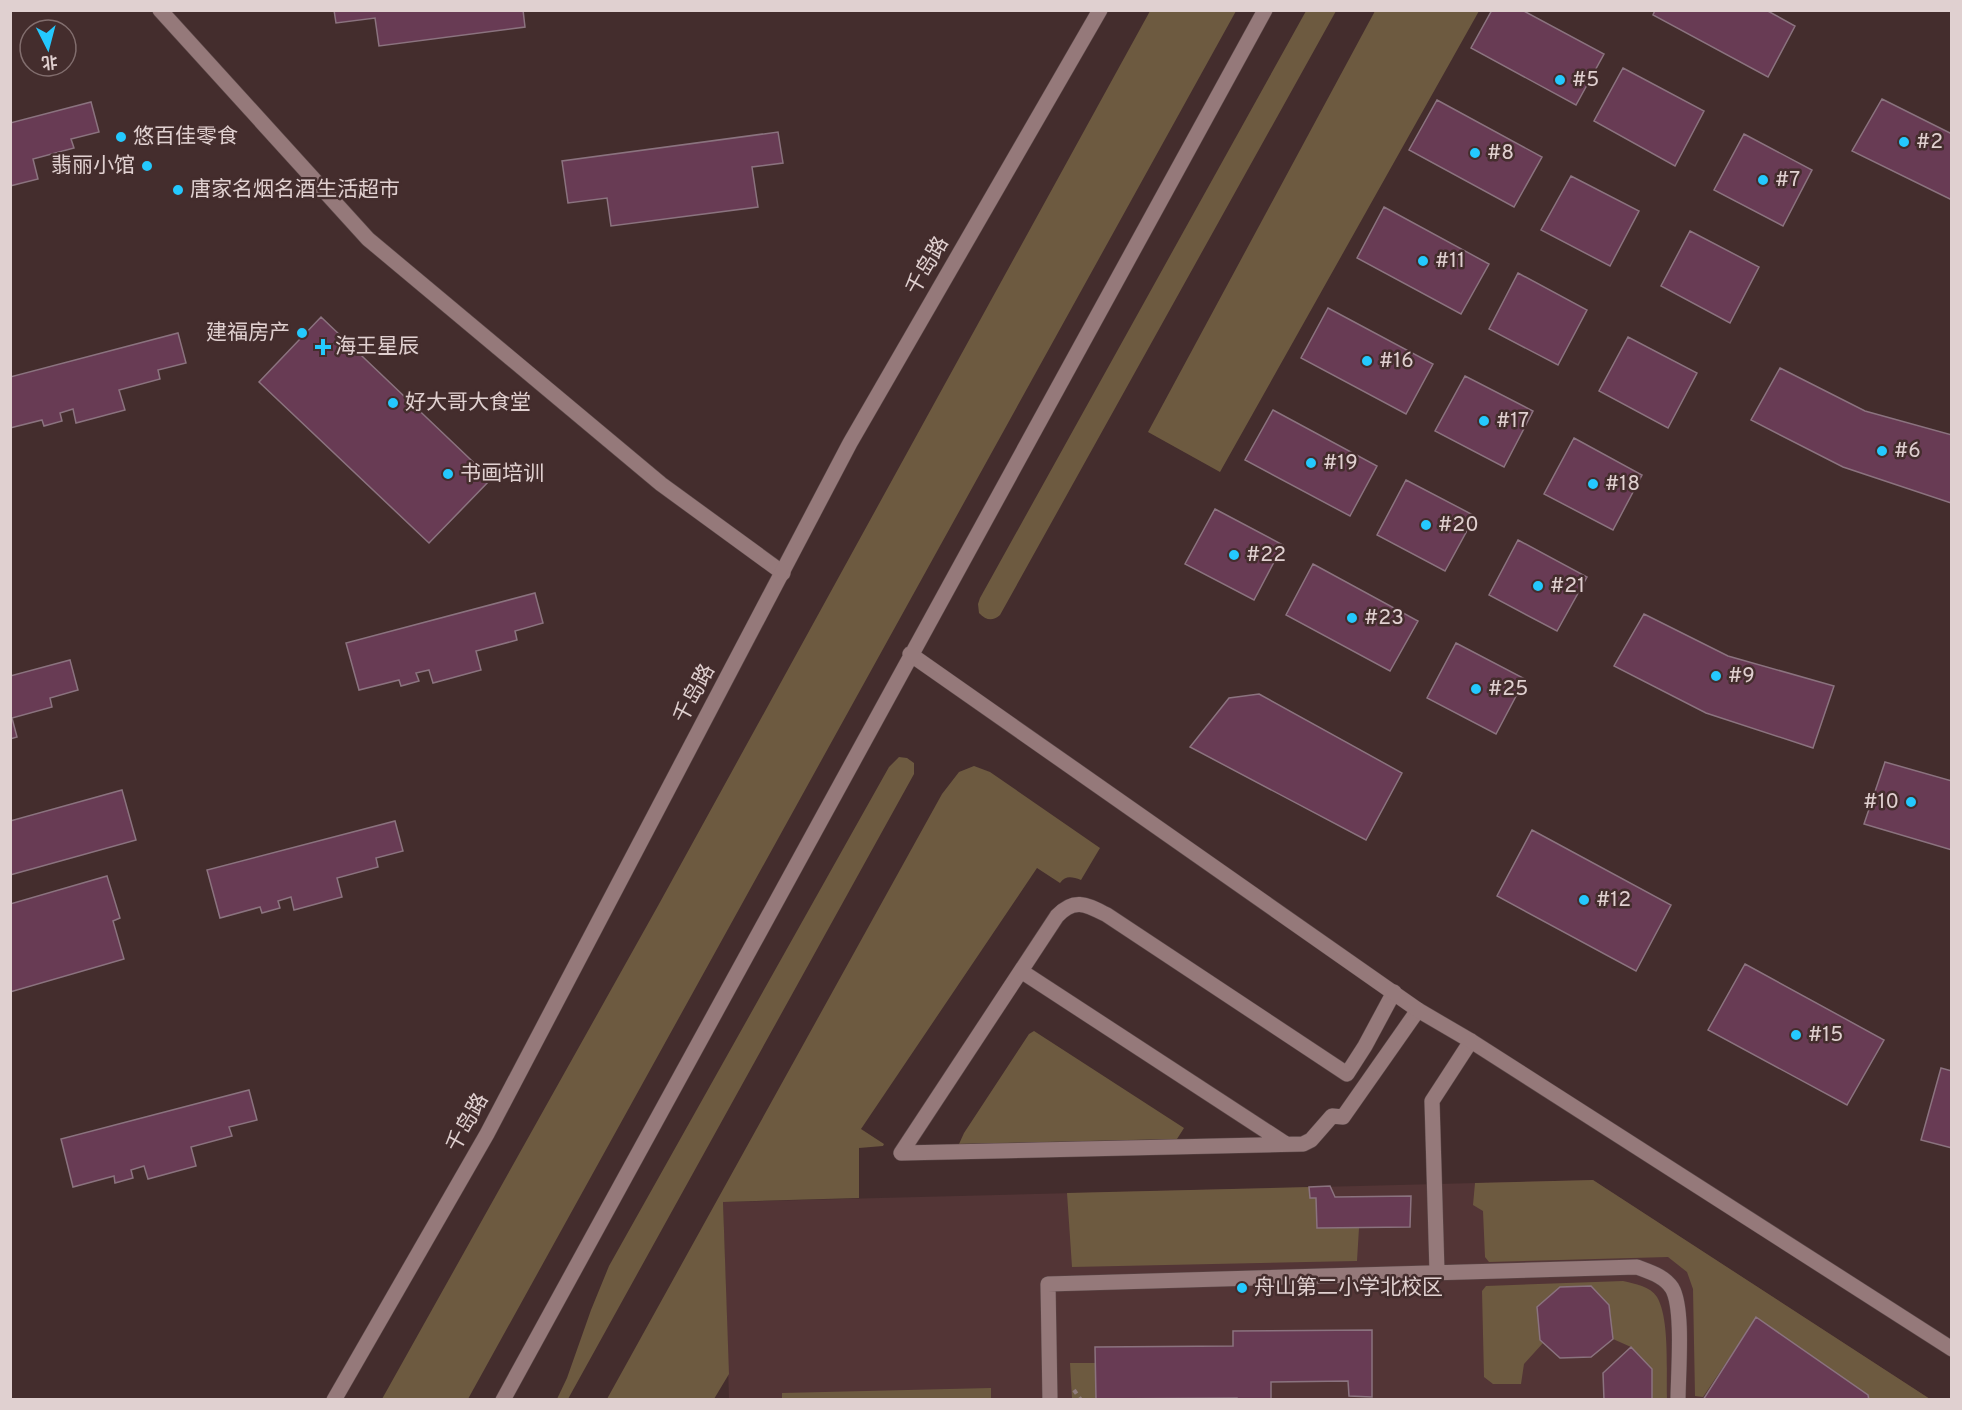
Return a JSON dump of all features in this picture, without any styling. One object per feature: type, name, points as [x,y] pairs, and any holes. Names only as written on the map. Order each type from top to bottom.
[{"type":"street","points":[[160,10],[368,239],[661,484],[783,573]]},
{"type":"street","name":"千岛路","points":[[334,1398],[487,1134],[850,442],[1100,10]]},
{"type":"street","points":[[503,1400],[1264,10]]},
{"type":"street","points":[[910,654],[1418,1010],[1471,1041],[1952,1349]]},
{"type":"street","points":[[1394,992],[1347,1074],[1107,915],[1087,905],[1079,904],[1065,908],[1057,916],[901,1153],[1303,1143],[1311,1140],[1332,1116],[1343,1117],[1418,1010]]},
{"type":"street","points":[[1021,971],[1286,1144]]},
{"type":"street","points":[[1437,1272],[1432,1101],[1471,1041]]},
{"type":"street","points":[[1050,1400],[1048,1284],[1637,1267],[1661,1277],[1672,1289],[1679,1310],[1678,1400]]},
{"type":"shaded area","points":[[1150,11],[1236,11],[468,1399],[382,1399],[659,904]]},
{"type":"shaded area","points":[[1306,11],[1336,11],[1000,615],[992,619],[984,617],[979,613],[980,598]]},
{"type":"shaded area","points":[[1375,11],[1479,11],[1220,472],[1148,432]]},
{"type":"shaded area","points":[[899,757],[907,758],[914,763],[914,774],[568,1399],[557,1399],[609,1266],[889,767]]},
{"type":"shaded area","points":[[974,766],[990,772],[1100,848],[1081,880],[1069,877],[1060,883],[1037,868],[861,1129],[884,1144],[883,1146],[859,1148],[859,1198],[723,1202],[729,1374],[714,1399],[607,1399],[942,794],[959,772]]},
{"type":"shaded area","points":[[1034,1031],[1184,1128],[1177,1139],[959,1144],[1029,1034]]},
{"type":"shaded area","name":"舟山第二小学北校区","points":[[1593,1180],[1930,1399],[729,1399],[723,1202]]},
{"type":"shaded area","points":[[1593,1180],[1930,1399],[1869,1399],[1868,1395],[1756,1318],[1703,1397],[1695,1396],[1693,1289],[1687,1272],[1668,1257],[1489,1262],[1485,1257],[1483,1211],[1473,1205],[1475,1183]]},
{"type":"shaded area","points":[[1309,1187],[1310,1198],[1316,1198],[1317,1228],[1359,1228],[1357,1261],[1072,1267],[1067,1193]]},
{"type":"shaded area","points":[[1623,1281],[1650,1290],[1657,1297],[1661,1307],[1666,1332],[1667,1399],[1652,1399],[1652,1369],[1631,1347],[1613,1339],[1609,1305],[1591,1286],[1560,1287],[1537,1307],[1543,1343],[1524,1364],[1521,1384],[1493,1384],[1484,1377],[1482,1291],[1486,1286]]},
{"type":"shaded area","points":[[1070,1363],[1095,1363],[1096,1399],[1072,1399]]},
{"type":"shaded area","points":[[991,1388],[991,1399],[782,1399],[782,1393]]},
{"type":"shaded area","points":[[1237,1398],[1237,1399],[1096,1399]]},
{"type":"building","points":[[334,10],[523,10],[525,27],[379,46],[375,18],[336,23]]},
{"type":"building","name":"#5","points":[[1492,10],[1522,10],[1604,54],[1576,105],[1471,48]]},
{"type":"building","points":[[1655,10],[1766,10],[1795,26],[1768,77],[1653,15]]},
{"type":"building","points":[[1623,68],[1704,111],[1675,166],[1594,121]]},
{"type":"building","name":"#2","points":[[1882,99],[1952,134],[1952,200],[1852,151]]},
{"type":"building","name":"#8","points":[[1437,100],[1542,157],[1514,207],[1409,150]]},
{"type":"building","points":[[91,102],[99,132],[71,139],[74,148],[33,159],[38,179],[10,186],[10,123]]},
{"type":"building","points":[[778,132],[783,163],[752,167],[758,207],[611,226],[607,198],[568,203],[562,161]]},
{"type":"building","name":"#7","points":[[1744,134],[1812,170],[1783,226],[1714,190]]},
{"type":"building","points":[[1571,176],[1639,211],[1610,266],[1541,230]]},
{"type":"building","name":"#11","points":[[1384,207],[1489,264],[1461,314],[1357,258]]},
{"type":"building","points":[[1690,231],[1759,267],[1730,323],[1661,286]]},
{"type":"building","points":[[1518,273],[1587,310],[1558,365],[1489,329]]},
{"type":"building","name":"#16","points":[[1328,308],[1433,364],[1406,414],[1301,358]]},
{"type":"building","points":[[321,317],[491,479],[429,543],[259,382]]},
{"type":"building","points":[[178,333],[186,363],[158,370],[160,379],[119,390],[125,410],[76,423],[73,409],[60,413],[62,421],[44,426],[42,420],[10,428],[10,377]]},
{"type":"building","points":[[1628,337],[1697,373],[1668,428],[1599,391]]},
{"type":"building","name":"#6","points":[[1780,368],[1865,411],[1952,435],[1951,503],[1843,467],[1751,420]]},
{"type":"building","name":"#17","points":[[1465,376],[1533,411],[1504,467],[1435,431]]},
{"type":"building","name":"#19","points":[[1273,410],[1377,466],[1350,516],[1245,460]]},
{"type":"building","name":"#18","points":[[1574,438],[1642,475],[1613,530],[1544,494]]},
{"type":"building","name":"#20","points":[[1406,480],[1475,516],[1445,571],[1377,535]]},
{"type":"building","name":"#22","points":[[1215,509],[1283,545],[1254,600],[1185,564]]},
{"type":"building","name":"#21","points":[[1518,540],[1587,577],[1557,631],[1489,595]]},
{"type":"building","name":"#23","points":[[1313,564],[1418,621],[1390,671],[1286,615]]},
{"type":"building","points":[[535,593],[543,623],[515,631],[517,640],[476,651],[481,670],[433,683],[429,670],[416,673],[419,681],[401,686],[399,680],[359,690],[346,643]]},
{"type":"building","name":"#9","points":[[1644,614],[1728,656],[1834,686],[1813,748],[1706,713],[1614,666]]},
{"type":"building","name":"#25","points":[[1456,643],[1525,679],[1496,734],[1427,698]]},
{"type":"building","points":[[70,660],[78,690],[50,698],[52,707],[12,718],[17,737],[10,739],[10,676]]},
{"type":"building","points":[[1259,694],[1402,773],[1366,840],[1190,747],[1229,698]]},
{"type":"building","name":"#10","points":[[1885,762],[1952,781],[1952,850],[1864,824]]},
{"type":"building","points":[[122,790],[136,840],[10,875],[10,821]]},
{"type":"building","points":[[395,821],[403,851],[376,858],[378,867],[337,878],[342,897],[294,910],[291,897],[278,901],[280,908],[262,913],[260,907],[220,918],[207,870]]},
{"type":"building","name":"#12","points":[[1532,830],[1671,905],[1636,971],[1497,896]]},
{"type":"building","points":[[107,876],[120,918],[113,921],[124,959],[10,992],[10,904]]},
{"type":"building","name":"#15","points":[[1745,964],[1884,1040],[1847,1105],[1708,1030]]},
{"type":"building","points":[[1941,1068],[1952,1071],[1952,1148],[1921,1140]]},
{"type":"building","points":[[249,1090],[257,1120],[229,1127],[232,1136],[191,1147],[196,1166],[148,1179],[144,1166],[131,1170],[133,1178],[115,1183],[114,1176],[73,1187],[61,1139]]},
{"type":"building","points":[[1330,1186],[1335,1197],[1411,1196],[1410,1227],[1317,1228],[1316,1198],[1310,1198],[1309,1187]]},
{"type":"building","points":[[1591,1286],[1609,1305],[1613,1339],[1591,1357],[1560,1358],[1540,1340],[1537,1307],[1560,1287]]},
{"type":"building","points":[[1756,1317],[1868,1395],[1869,1400],[1703,1400]]},
{"type":"building","points":[[1372,1330],[1372,1397],[1349,1396],[1348,1381],[1271,1382],[1271,1400],[1237,1400],[1237,1398],[1096,1399],[1095,1347],[1233,1346],[1233,1331]]},
{"type":"building","points":[[1631,1347],[1652,1369],[1652,1400],[1604,1400],[1603,1373]]},
{"type":"place","name":"#5","points":[[1560,80]]},
{"type":"place","name":"悠百佳零食","points":[[121,137]]},
{"type":"place","name":"#2","points":[[1904,142]]},
{"type":"place","name":"#8","points":[[1475,153]]},
{"type":"place","name":"翡丽小馆","points":[[147,166]]},
{"type":"place","name":"#7","points":[[1763,180]]},
{"type":"place","name":"唐家名烟名酒生活超市","points":[[178,190]]},
{"type":"place","name":"#11","points":[[1423,261]]},
{"type":"place","name":"建福房产","points":[[302,333]]},
{"type":"place","name":"海王星辰","points":[[323,347]]},
{"type":"place","name":"#16","points":[[1367,361]]},
{"type":"place","name":"好大哥大食堂","points":[[393,403]]},
{"type":"place","name":"#17","points":[[1484,421]]},
{"type":"place","name":"#6","points":[[1882,451]]},
{"type":"place","name":"#19","points":[[1311,463]]},
{"type":"place","name":"书画培训","points":[[448,474]]},
{"type":"place","name":"#18","points":[[1593,484]]},
{"type":"place","name":"#20","points":[[1426,525]]},
{"type":"place","name":"#22","points":[[1234,555]]},
{"type":"place","name":"#21","points":[[1538,586]]},
{"type":"place","name":"#23","points":[[1352,618]]},
{"type":"place","name":"#9","points":[[1716,676]]},
{"type":"place","name":"#25","points":[[1476,689]]},
{"type":"place","name":"#10","points":[[1911,802]]},
{"type":"place","name":"#12","points":[[1584,900]]},
{"type":"place","name":"#15","points":[[1796,1035]]},
{"type":"place","name":"舟山第二小学北校区","points":[[1242,1288]]}]
